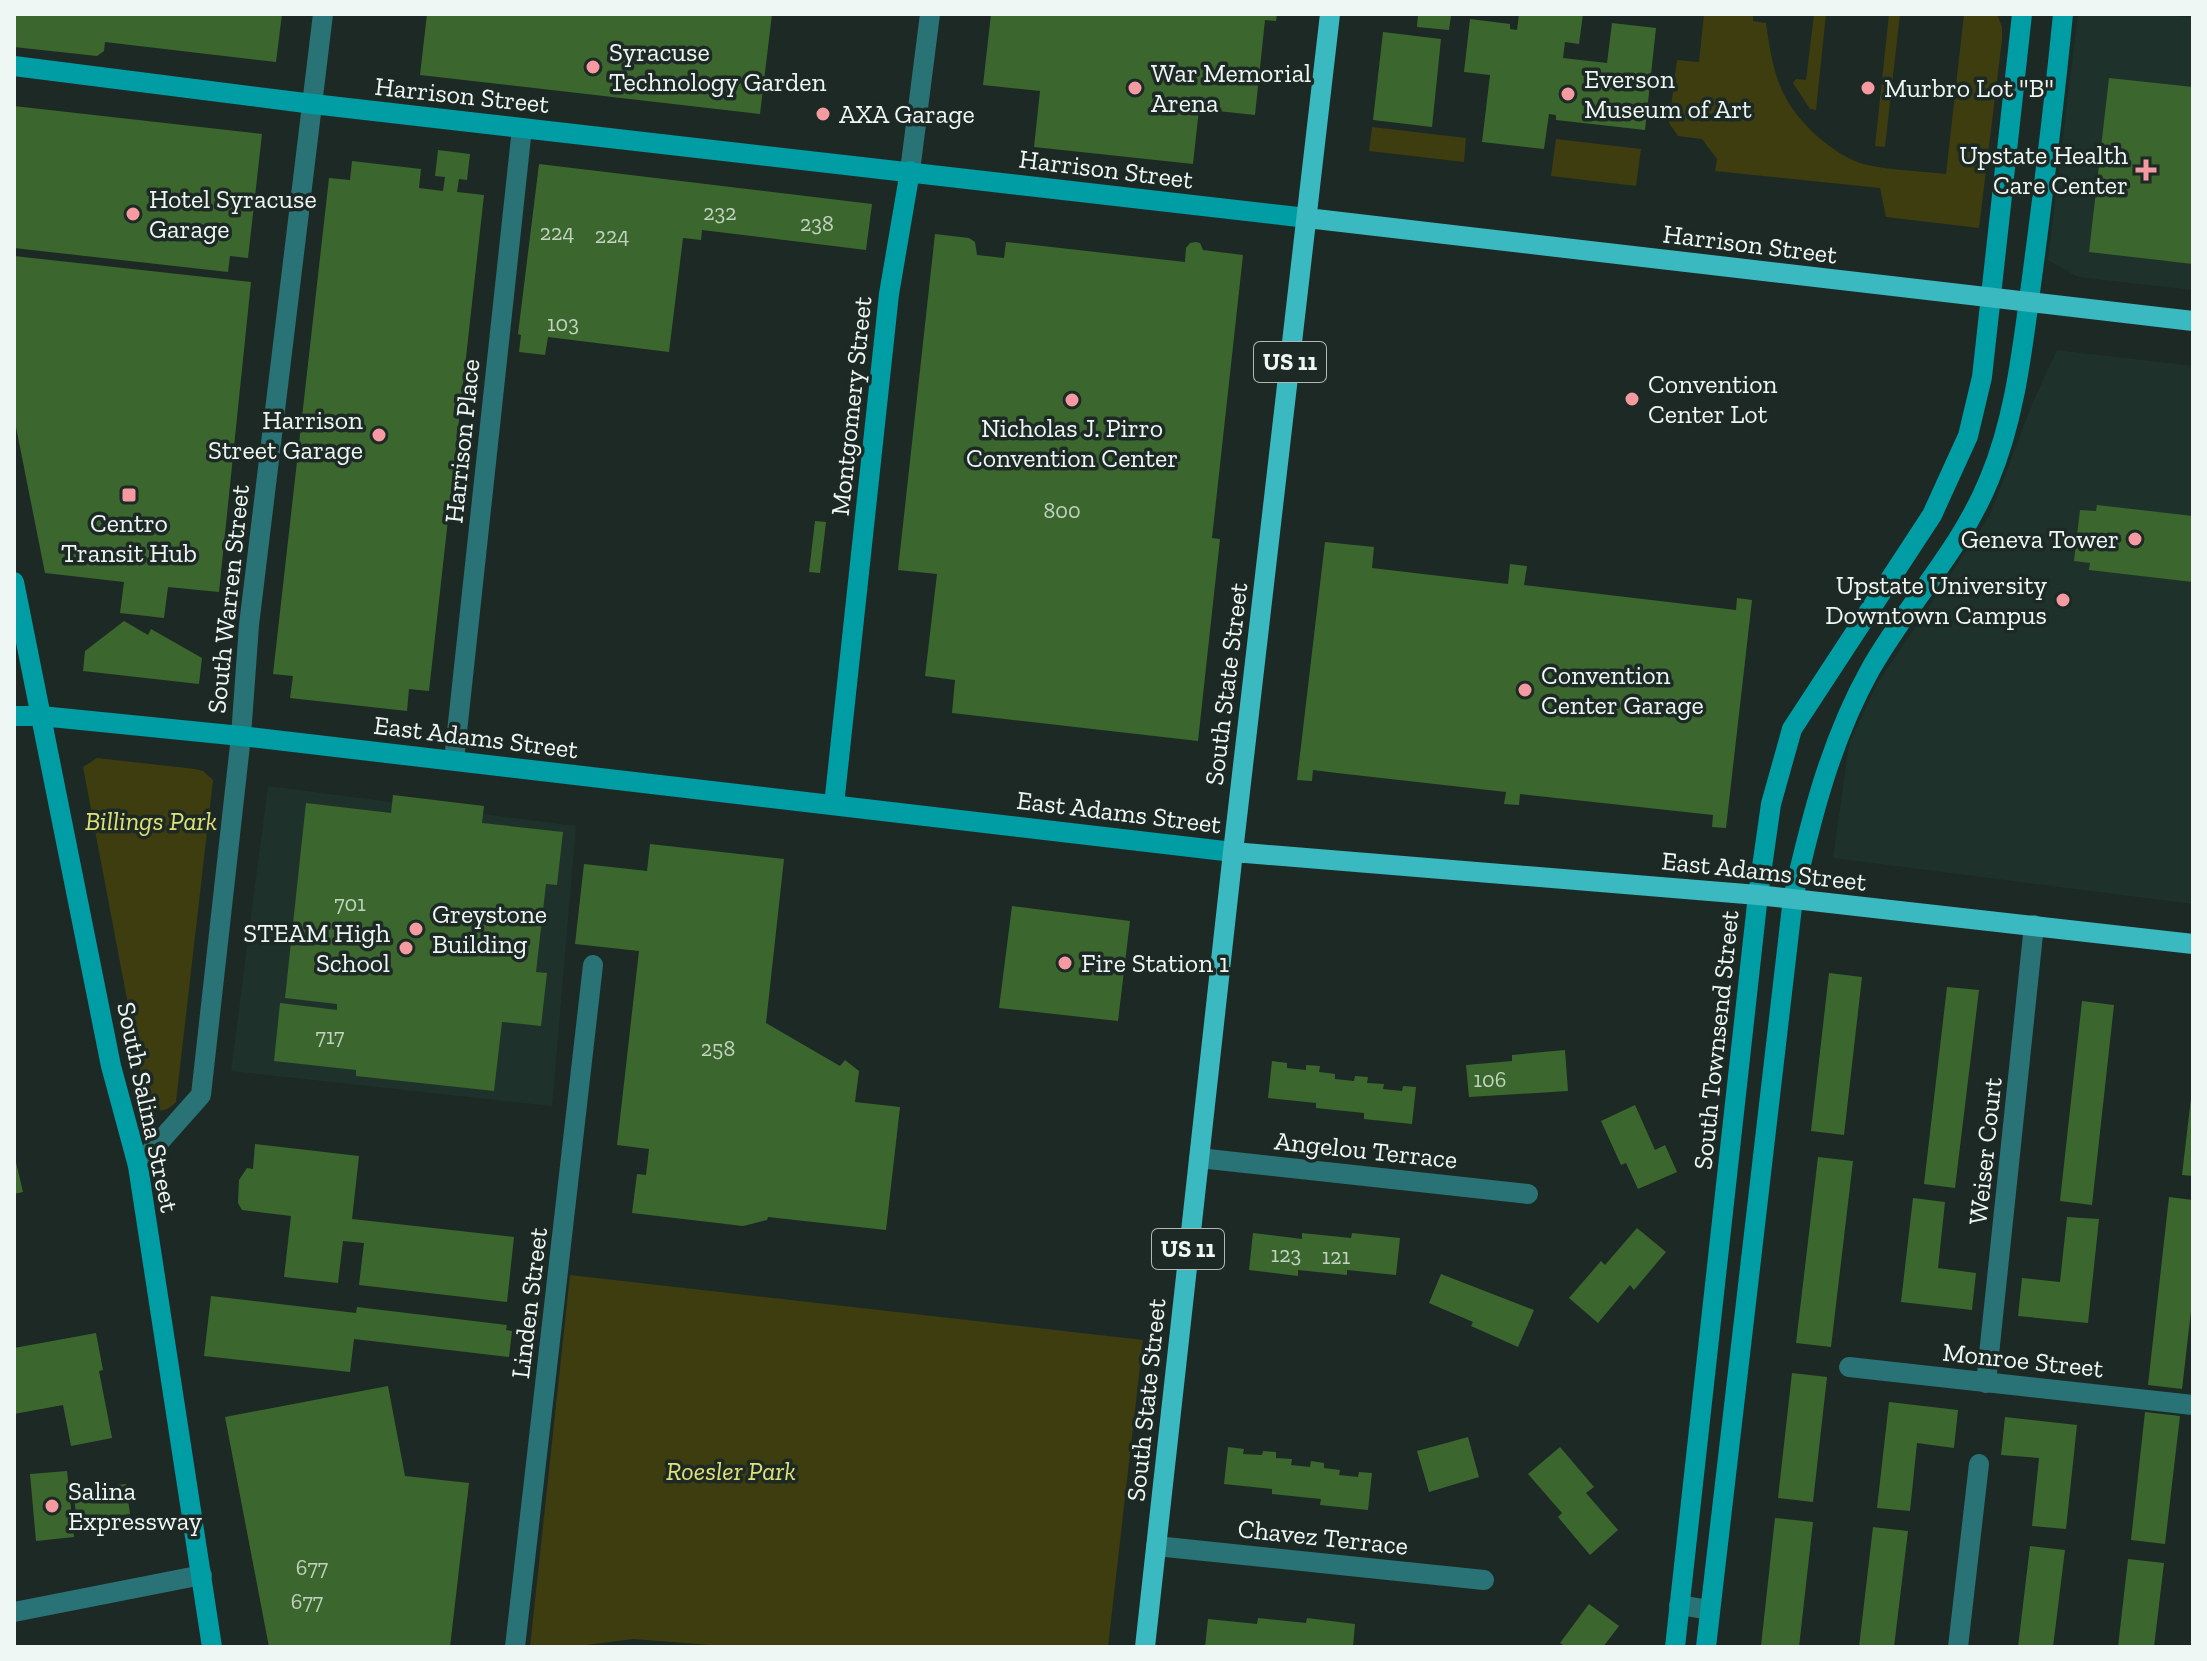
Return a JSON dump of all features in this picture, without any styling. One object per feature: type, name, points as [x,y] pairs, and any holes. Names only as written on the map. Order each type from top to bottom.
[{"type":"main road","name":"South State Street","points":[[1145,1647],[1330,14]]},
{"type":"main road","name":"Harrison Street","points":[[1307,218],[2193,321]]},
{"type":"main road","name":"East Adams Street","points":[[1233,852],[1793,898],[2193,944]]},
{"type":"street","name":"South Warren Street","points":[[138,1166],[201,1095],[241,736],[249,625],[323,14]]},
{"type":"street","name":"Montgomery Street","points":[[834,805],[889,294],[910,171],[930,14]]},
{"type":"street","name":"South Townsend Street","points":[[1675,1647],[1758,895],[1771,804],[1792,729],[1932,515],[1968,436],[1982,377],[2022,14]]},
{"type":"street","points":[[1706,1647],[1793,898],[1814,806],[1841,725],[1871,667],[1960,539],[1990,479],[2014,406],[2049,151],[2063,14]]},
{"type":"street","name":"Harrison Street","points":[[14,66],[313,104],[1307,218]]},
{"type":"street","name":"Harrison Place","points":[[454,760],[522,128]]},
{"type":"street","name":"South Salina Street","points":[[14,582],[111,1066],[138,1166],[212,1647]]},
{"type":"street","name":"East Adams Street","points":[[14,716],[241,736],[1233,852]]},
{"type":"street","name":"Weiser Court","points":[[1986,1383],[2034,925]]},
{"type":"street","name":"Linden Street","points":[[515,1647],[593,965]]},
{"type":"street","name":"Angelou Terrace","points":[[1199,1158],[1528,1194]]},
{"type":"street","name":"Monroe Street","points":[[1849,1367],[2193,1405]]},
{"type":"street","points":[[1958,1647],[1979,1464]]},
{"type":"street","name":"Chavez Terrace","points":[[1156,1546],[1484,1580]]},
{"type":"street","points":[[14,1612],[202,1575]]},
{"type":"street","points":[[1679,1605],[1710,1610]]},
{"type":"shaded area","points":[[2078,14],[2156,14],[2193,18],[2193,290],[2078,277],[2048,260]]},
{"type":"shaded area","name":"Upstate University Downtown Campus","points":[[2057,350],[2193,366],[2193,904],[1833,858],[1849,744],[1877,684],[1990,515],[2033,402]]},
{"type":"shaded area","name":"STEAM High School","points":[[268,786],[576,826],[552,1106],[231,1071]]},
{"type":"green space","points":[[1704,14],[1753,14],[1753,21],[1766,23],[1775,72],[1786,99],[1805,124],[1838,152],[1869,165],[1946,174],[1964,14],[1997,14],[2002,27],[2002,40],[1979,228],[1886,217],[1880,188],[1715,171],[1717,159],[1702,139],[1678,136],[1669,123],[1677,60],[1699,62]]},
{"type":"green space","points":[[1814,14],[1826,14],[1816,110],[1810,109],[1793,83],[1796,79],[1806,80]]},
{"type":"green space","points":[[1889,14],[1900,14],[1885,147],[1875,146]]},
{"type":"green space","points":[[1372,127],[1466,138],[1464,162],[1369,151]]},
{"type":"green space","points":[[1556,139],[1641,149],[1636,186],[1551,176]]},
{"type":"green space","name":"Billings Park","points":[[97,758],[195,769],[203,771],[213,780],[176,1102],[162,1110],[147,1105],[83,767]]},
{"type":"green space","name":"Roesler Park","points":[[570,1275],[1143,1340],[1108,1647],[735,1647],[633,1639],[571,1647],[530,1647]]},
{"type":"building","points":[[14,14],[282,14],[276,62],[105,42],[104,51],[97,56],[14,47]]},
{"type":"building","name":"Syracuse Technology Garden","points":[[427,14],[772,14],[760,114],[420,75]]},
{"type":"building","name":"War Memorial Arena","points":[[991,14],[1277,14],[1276,21],[1265,20],[1255,115],[1199,109],[1193,164],[1034,147],[1040,91],[983,85]]},
{"type":"building","points":[[1418,14],[1451,16],[1449,30],[1417,27]]},
{"type":"building","name":"Everson Museum of Art","points":[[1519,14],[1583,14],[1579,44],[1565,42],[1563,58],[1607,63],[1612,23],[1656,28],[1645,130],[1556,120],[1556,115],[1549,114],[1544,149],[1482,142],[1490,75],[1464,72],[1470,19],[1510,24],[1510,29],[1517,30]]},
{"type":"building","points":[[1383,32],[1441,39],[1432,127],[1373,120]]},
{"type":"building","name":"Upstate Health Care Center","points":[[2109,78],[2193,87],[2193,264],[2089,252]]},
{"type":"building","name":"Hotel Syracuse Garage","points":[[14,106],[262,134],[248,258],[230,256],[228,272],[14,248]]},
{"type":"building","name":"Harrison Street Garage","points":[[438,150],[470,154],[467,180],[459,179],[457,192],[484,195],[429,691],[409,689],[407,711],[290,698],[293,676],[273,674],[329,178],[350,180],[352,161],[421,169],[419,188],[443,191],[445,177],[435,176]]},
{"type":"building","points":[[539,164],[872,204],[866,250],[702,230],[701,240],[683,238],[669,352],[548,337],[545,355],[519,352],[521,335],[518,334]]},
{"type":"building","name":"Nicholas J. Pirro Convention Center","points":[[935,234],[969,238],[975,242],[977,255],[1004,258],[1006,242],[1185,262],[1186,248],[1196,242],[1203,250],[1243,255],[1212,538],[1220,539],[1198,741],[952,713],[955,680],[925,676],[937,574],[898,570]]},
{"type":"building","name":"Centro Transit Hub","points":[[14,256],[251,282],[219,592],[168,587],[164,618],[120,613],[124,582],[45,573],[14,417]]},
{"type":"building","name":"Geneva Tower","points":[[2097,505],[2193,516],[2193,582],[2089,570],[2090,563],[2074,561],[2080,510],[2096,511]]},
{"type":"building","points":[[815,521],[826,522],[820,573],[809,572]]},
{"type":"building","name":"Convention Center Garage","points":[[1325,542],[1374,547],[1372,568],[1508,584],[1510,564],[1527,566],[1524,585],[1736,610],[1737,598],[1752,600],[1726,828],[1712,827],[1713,815],[1520,794],[1519,805],[1504,804],[1506,792],[1313,770],[1312,781],[1297,780]]},
{"type":"building","points":[[124,621],[148,635],[151,629],[202,658],[199,684],[83,671],[85,651]]},
{"type":"building","name":"STEAM High School","points":[[393,795],[484,806],[482,823],[563,832],[557,885],[546,884],[536,972],[547,973],[541,1026],[502,1022],[494,1091],[356,1076],[356,1070],[274,1061],[280,1003],[337,1010],[337,1004],[285,998],[306,803],[391,813]]},
{"type":"building","points":[[650,844],[784,859],[766,1023],[840,1066],[845,1060],[859,1071],[855,1102],[900,1107],[886,1230],[768,1217],[767,1220],[743,1226],[632,1213],[637,1174],[646,1175],[649,1149],[617,1145],[639,951],[575,944],[584,864],[647,871]]},
{"type":"building","name":"Fire Station 1","points":[[1012,906],[1130,921],[1118,1021],[999,1008]]},
{"type":"building","points":[[1829,973],[1862,977],[1844,1135],[1811,1131]]},
{"type":"building","points":[[1947,987],[1979,990],[1955,1188],[1924,1184]]},
{"type":"building","points":[[2082,1001],[2114,1005],[2092,1205],[2060,1201]]},
{"type":"building","points":[[1565,1050],[1568,1091],[1469,1097],[1466,1065],[1512,1061],[1512,1055]]},
{"type":"building","points":[[1272,1061],[1287,1063],[1287,1068],[1306,1070],[1306,1065],[1320,1066],[1319,1072],[1335,1074],[1335,1079],[1354,1081],[1355,1076],[1368,1077],[1367,1083],[1384,1084],[1383,1089],[1402,1091],[1403,1086],[1416,1087],[1412,1124],[1364,1119],[1364,1113],[1316,1108],[1316,1103],[1268,1098]]},
{"type":"building","points":[[2193,1098],[2193,1176],[2182,1175]]},
{"type":"building","points":[[1635,1105],[1655,1150],[1665,1145],[1677,1172],[1638,1189],[1626,1163],[1621,1165],[1601,1121]]},
{"type":"building","points":[[255,1144],[359,1156],[352,1219],[514,1237],[507,1302],[359,1285],[364,1243],[343,1241],[338,1283],[284,1277],[291,1216],[242,1210],[238,1203],[239,1180],[247,1168],[253,1169]]},
{"type":"building","points":[[14,1154],[23,1192],[14,1194]]},
{"type":"building","points":[[1818,1157],[1853,1161],[1831,1347],[1796,1343]]},
{"type":"building","points":[[2169,1197],[2193,1200],[2193,1294],[2182,1389],[2148,1385]]},
{"type":"building","points":[[1913,1198],[1945,1202],[1938,1268],[1976,1273],[1972,1310],[1901,1302]]},
{"type":"building","points":[[2067,1217],[2099,1219],[2088,1323],[2018,1316],[2022,1278],[2060,1282]]},
{"type":"building","points":[[1637,1228],[1666,1252],[1634,1290],[1630,1285],[1598,1323],[1569,1298],[1601,1261],[1605,1265]]},
{"type":"building","points":[[1253,1233],[1302,1239],[1302,1233],[1351,1238],[1352,1233],[1400,1238],[1396,1275],[1347,1270],[1347,1275],[1298,1270],[1298,1276],[1249,1270]]},
{"type":"building","points":[[1441,1274],[1534,1310],[1518,1347],[1471,1326],[1473,1322],[1429,1303]]},
{"type":"building","points":[[211,1296],[356,1313],[357,1307],[507,1325],[506,1330],[512,1331],[509,1357],[354,1339],[350,1372],[204,1356]]},
{"type":"building","points":[[96,1333],[103,1370],[99,1371],[112,1438],[71,1446],[63,1405],[14,1414],[14,1348]]},
{"type":"building","points":[[1792,1373],[1827,1377],[1813,1502],[1778,1498]]},
{"type":"building","points":[[388,1386],[405,1476],[469,1483],[450,1647],[269,1647],[225,1417]]},
{"type":"building","points":[[1889,1402],[1958,1410],[1954,1448],[1917,1443],[1910,1511],[1877,1508]]},
{"type":"building","points":[[2145,1412],[2180,1416],[2165,1544],[2131,1540]]},
{"type":"building","points":[[2005,1417],[2077,1425],[2066,1529],[2032,1526],[2039,1458],[2001,1455]]},
{"type":"building","points":[[1468,1437],[1479,1477],[1429,1492],[1417,1451]]},
{"type":"building","points":[[1228,1447],[1244,1449],[1243,1454],[1276,1452],[1276,1458],[1292,1459],[1291,1465],[1310,1467],[1311,1461],[1324,1463],[1324,1468],[1340,1470],[1339,1475],[1358,1477],[1359,1472],[1372,1473],[1368,1510],[1320,1505],[1321,1499],[1272,1494],[1272,1489],[1224,1484]]},
{"type":"building","points":[[1560,1447],[1594,1487],[1586,1493],[1618,1530],[1590,1555],[1558,1517],[1562,1513],[1528,1474]]},
{"type":"building","name":"Salina Expressway","points":[[67,1471],[74,1537],[36,1541],[30,1474]]},
{"type":"building","points":[[126,1484],[130,1514],[77,1521],[73,1490]]},
{"type":"building","points":[[1775,1518],[1813,1522],[1799,1647],[1761,1646]]},
{"type":"building","points":[[1873,1527],[1908,1531],[1894,1647],[1859,1647]]},
{"type":"building","points":[[2030,1546],[2065,1550],[2053,1647],[2018,1647]]},
{"type":"building","points":[[2128,1559],[2164,1563],[2154,1647],[2118,1647]]},
{"type":"building","points":[[1589,1604],[1619,1626],[1603,1647],[1566,1647],[1560,1643]]},
{"type":"building","points":[[1258,1618],[1306,1623],[1307,1618],[1355,1624],[1353,1647],[1205,1647],[1208,1619],[1257,1624]]},
{"type":"place","name":"Syracuse Technology Garden","points":[[593,67]]},
{"type":"place","name":"War Memorial Arena","points":[[1135,88]]},
{"type":"place","name":"Murbro Lot \"B\"","points":[[1868,88]]},
{"type":"place","name":"Everson Museum of Art","points":[[1568,94]]},
{"type":"place","name":"AXA Garage","points":[[823,114]]},
{"type":"place","name":"Upstate Health Care Center","points":[[2146,170]]},
{"type":"place","name":"Hotel Syracuse Garage","points":[[133,214]]},
{"type":"place","name":"Convention Center Lot","points":[[1632,399]]},
{"type":"place","name":"Nicholas J. Pirro Convention Center","points":[[1072,400]]},
{"type":"place","name":"Harrison Street Garage","points":[[379,435]]},
{"type":"place","name":"Centro Transit Hub","points":[[129,495]]},
{"type":"place","name":"Geneva Tower","points":[[2135,539]]},
{"type":"place","name":"Upstate University Downtown Campus","points":[[2063,600]]},
{"type":"place","name":"Convention Center Garage","points":[[1525,690]]},
{"type":"place","name":"Greystone Building","points":[[416,929]]},
{"type":"place","name":"STEAM High School","points":[[406,948]]},
{"type":"place","name":"Fire Station 1","points":[[1065,963]]},
{"type":"place","name":"Salina Expressway","points":[[52,1506]]}]
